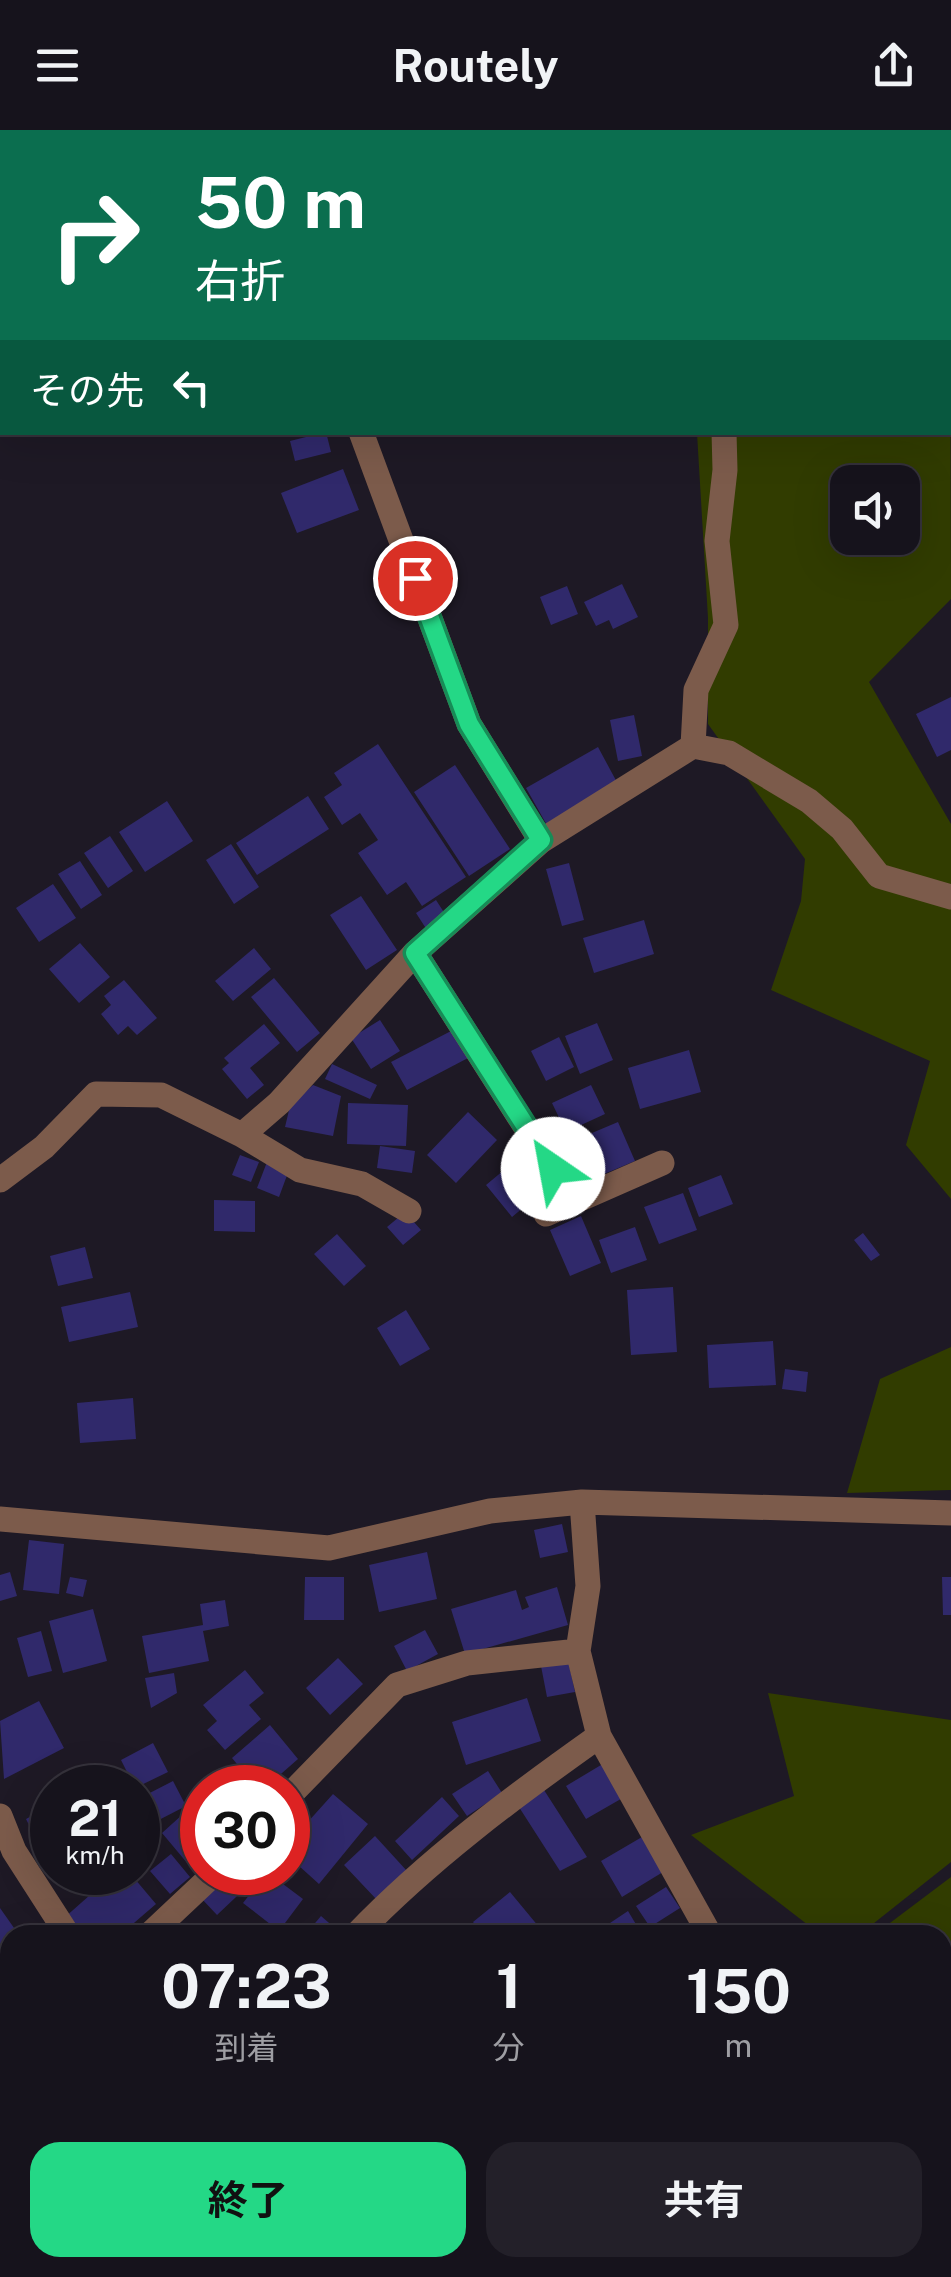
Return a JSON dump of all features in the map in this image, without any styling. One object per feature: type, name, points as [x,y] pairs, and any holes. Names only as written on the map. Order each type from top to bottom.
[{"type":"street","points":[[362,435],[469,724],[541,840]]},
{"type":"street","points":[[693,746],[696,690],[726,625],[718,541],[724,435]]},
{"type":"street","points":[[242,1135],[279,1103],[415,953],[541,840],[693,746],[729,753],[808,800],[842,829],[879,876],[951,897]]},
{"type":"street","points":[[415,953],[572,1200]]},
{"type":"street","points":[[0,1180],[44,1147],[96,1094],[161,1095],[242,1135],[300,1170],[362,1184],[408,1211]]},
{"type":"street","points":[[546,1214],[662,1164]]},
{"type":"street","points":[[0,1519],[329,1548],[490,1511],[582,1502],[951,1513]]},
{"type":"street","points":[[582,1502],[588,1586],[578,1651],[599,1736],[704,1925]]},
{"type":"street","points":[[310,1774],[397,1685],[467,1663],[578,1651]]},
{"type":"street","points":[[366,1925],[399,1890],[505,1802],[599,1736]]},
{"type":"street","points":[[0,1816],[14,1851],[62,1925]]},
{"type":"street","points":[[160,1925],[192,1895]]},
{"type":"green space","points":[[697,435],[951,435],[951,599],[869,682],[951,824],[951,1199],[906,1145],[930,1061],[771,990],[801,901],[805,859],[708,724],[708,618]]},
{"type":"green space","points":[[951,1347],[951,1490],[847,1493],[880,1379]]},
{"type":"green space","points":[[768,1693],[951,1720],[951,1862],[872,1925],[808,1925],[691,1835],[794,1796]]},
{"type":"green space","points":[[951,1877],[951,1925],[887,1925]]},
{"type":"building","points":[[327,435],[331,452],[295,461],[290,441]]},
{"type":"building","points":[[343,469],[359,510],[297,533],[281,493]]},
{"type":"building","points":[[622,584],[638,617],[613,629],[609,620],[596,626],[584,602]]},
{"type":"building","points":[[567,586],[578,614],[551,625],[540,597]]},
{"type":"building","points":[[951,697],[951,750],[937,757],[916,714]]},
{"type":"building","points":[[634,715],[642,756],[618,761],[610,720]]},
{"type":"building","points":[[378,744],[466,877],[422,906],[406,882],[387,895],[358,853],[378,840],[360,813],[342,825],[324,797],[342,785],[334,773]]},
{"type":"building","points":[[598,747],[619,786],[548,827],[526,788]]},
{"type":"building","points":[[455,765],[510,849],[469,876],[414,792]]},
{"type":"building","points":[[308,796],[329,829],[257,875],[236,843]]},
{"type":"building","points":[[167,801],[193,841],[145,872],[119,832]]},
{"type":"building","points":[[110,836],[133,871],[108,888],[84,853]]},
{"type":"building","points":[[231,844],[259,887],[234,904],[206,860]]},
{"type":"building","points":[[80,861],[102,895],[81,909],[58,874]]},
{"type":"building","points":[[569,863],[584,920],[562,926],[546,869]]},
{"type":"building","points":[[53,884],[76,918],[39,942],[16,908]]},
{"type":"building","points":[[361,896],[397,950],[366,970],[330,915]]},
{"type":"building","points":[[436,900],[447,917],[427,930],[416,913]]},
{"type":"building","points":[[644,920],[654,954],[594,973],[583,938]]},
{"type":"building","points":[[80,943],[110,977],[79,1003],[49,969]]},
{"type":"building","points":[[254,948],[271,969],[233,1001],[215,981]]},
{"type":"building","points":[[274,978],[320,1033],[297,1052],[251,997]]},
{"type":"building","points":[[124,980],[157,1018],[137,1035],[128,1026],[118,1035],[101,1014],[111,1005],[104,996]]},
{"type":"building","points":[[380,1020],[400,1051],[371,1069],[351,1038]]},
{"type":"building","points":[[597,1023],[613,1060],[580,1074],[565,1036]]},
{"type":"building","points":[[264,1024],[280,1043],[250,1068],[264,1085],[247,1099],[222,1069],[229,1063],[224,1058]]},
{"type":"building","points":[[453,1030],[468,1058],[407,1090],[391,1062]]},
{"type":"building","points":[[559,1037],[574,1067],[546,1081],[531,1051]]},
{"type":"building","points":[[689,1050],[701,1092],[640,1109],[628,1068]]},
{"type":"building","points":[[332,1064],[377,1085],[370,1099],[325,1079]]},
{"type":"building","points":[[313,1085],[341,1096],[333,1136],[285,1127],[290,1106]]},
{"type":"building","points":[[591,1085],[605,1114],[566,1132],[552,1103]]},
{"type":"building","points":[[348,1103],[408,1105],[406,1146],[347,1144]]},
{"type":"building","points":[[468,1112],[497,1140],[456,1183],[427,1155]]},
{"type":"building","points":[[618,1122],[635,1161],[597,1177],[580,1138]]},
{"type":"building","points":[[380,1146],[415,1151],[412,1173],[377,1168]]},
{"type":"building","points":[[240,1155],[259,1162],[251,1182],[232,1175]]},
{"type":"building","points":[[521,1156],[547,1188],[512,1217],[486,1185]]},
{"type":"building","points":[[267,1162],[289,1170],[279,1197],[257,1188]]},
{"type":"building","points":[[721,1175],[733,1204],[699,1217],[688,1188]]},
{"type":"building","points":[[683,1193],[697,1230],[659,1244],[644,1207]]},
{"type":"building","points":[[214,1200],[255,1201],[255,1232],[214,1231]]},
{"type":"building","points":[[405,1212],[421,1230],[403,1245],[387,1227]]},
{"type":"building","points":[[581,1216],[601,1263],[570,1276],[550,1230]]},
{"type":"building","points":[[635,1227],[647,1260],[611,1273],[599,1240]]},
{"type":"building","points":[[863,1233],[880,1255],[871,1261],[854,1240]]},
{"type":"building","points":[[337,1234],[366,1266],[344,1286],[314,1254]]},
{"type":"building","points":[[85,1247],[93,1278],[58,1286],[50,1256]]},
{"type":"building","points":[[673,1287],[677,1352],[631,1355],[627,1290]]},
{"type":"building","points":[[130,1292],[138,1327],[69,1342],[61,1307]]},
{"type":"building","points":[[406,1310],[430,1349],[400,1366],[377,1328]]},
{"type":"building","points":[[773,1341],[776,1385],[709,1388],[707,1345]]},
{"type":"building","points":[[785,1369],[808,1372],[806,1392],[782,1389]]},
{"type":"building","points":[[133,1398],[136,1439],[80,1443],[77,1403]]},
{"type":"building","points":[[562,1524],[568,1552],[540,1558],[534,1530]]},
{"type":"building","points":[[29,1540],[64,1544],[59,1594],[23,1590]]},
{"type":"building","points":[[427,1552],[437,1599],[379,1612],[369,1565]]},
{"type":"building","points":[[10,1572],[17,1596],[0,1601],[0,1575]]},
{"type":"building","points":[[70,1577],[87,1580],[83,1597],[66,1593]]},
{"type":"building","points":[[305,1577],[344,1577],[344,1620],[304,1620]]},
{"type":"building","points":[[942,1577],[951,1577],[951,1615],[943,1615]]},
{"type":"building","points":[[557,1587],[568,1625],[465,1654],[451,1609],[516,1590],[522,1610],[529,1607],[525,1597]]},
{"type":"building","points":[[225,1600],[229,1626],[203,1631],[209,1661],[149,1673],[142,1636],[203,1625],[200,1604]]},
{"type":"building","points":[[93,1609],[107,1661],[63,1673],[49,1621]]},
{"type":"building","points":[[425,1630],[438,1654],[407,1671],[394,1646]]},
{"type":"building","points":[[41,1631],[52,1671],[28,1677],[17,1638]]},
{"type":"building","points":[[338,1658],[363,1684],[330,1715],[306,1688]]},
{"type":"building","points":[[568,1660],[575,1692],[547,1697],[541,1666]]},
{"type":"building","points":[[245,1670],[264,1693],[249,1705],[261,1719],[225,1750],[207,1730],[217,1721],[203,1705]]},
{"type":"building","points":[[174,1673],[177,1693],[151,1708],[145,1678]]},
{"type":"building","points":[[527,1698],[541,1741],[466,1765],[452,1722]]},
{"type":"building","points":[[39,1701],[64,1748],[4,1779],[0,1721]]},
{"type":"building","points":[[270,1725],[298,1759],[291,1765],[238,1765],[232,1758]]},
{"type":"building","points":[[153,1743],[168,1772],[160,1776],[160,1765],[124,1765],[121,1760]]},
{"type":"building","points":[[606,1762],[626,1796],[586,1819],[566,1786]]},
{"type":"building","points":[[488,1771],[502,1793],[467,1816],[452,1794]]},
{"type":"building","points":[[173,1781],[180,1794],[180,1809],[160,1819],[160,1788]]},
{"type":"building","points":[[544,1790],[587,1857],[560,1871],[517,1804]]},
{"type":"building","points":[[333,1794],[368,1824],[319,1884],[310,1876],[310,1820]]},
{"type":"building","points":[[442,1797],[459,1816],[412,1860],[395,1841]]},
{"type":"building","points":[[180,1817],[180,1854],[162,1833]]},
{"type":"building","points":[[375,1836],[407,1871],[377,1900],[344,1865]]},
{"type":"building","points":[[642,1837],[663,1872],[622,1897],[601,1861]]},
{"type":"building","points":[[171,1854],[180,1865],[180,1886],[170,1894],[160,1882],[160,1863]]},
{"type":"building","points":[[666,1887],[680,1908],[649,1925],[636,1906]]},
{"type":"building","points":[[510,1892],[537,1925],[475,1925],[473,1922]]},
{"type":"building","points":[[90,1895],[148,1895],[156,1904],[132,1925],[70,1925],[64,1918]]},
{"type":"building","points":[[204,1895],[238,1895],[217,1915],[201,1898]]},
{"type":"building","points":[[249,1895],[298,1895],[303,1899],[284,1925],[271,1925],[243,1903]]},
{"type":"building","points":[[0,1908],[12,1925],[0,1925]]},
{"type":"building","points":[[628,1911],[636,1925],[607,1925]]},
{"type":"building","points":[[321,1916],[331,1925],[313,1925]]},
{"type":"route","points":[[415,578],[469,724],[541,840],[415,953],[553,1169]]}]
